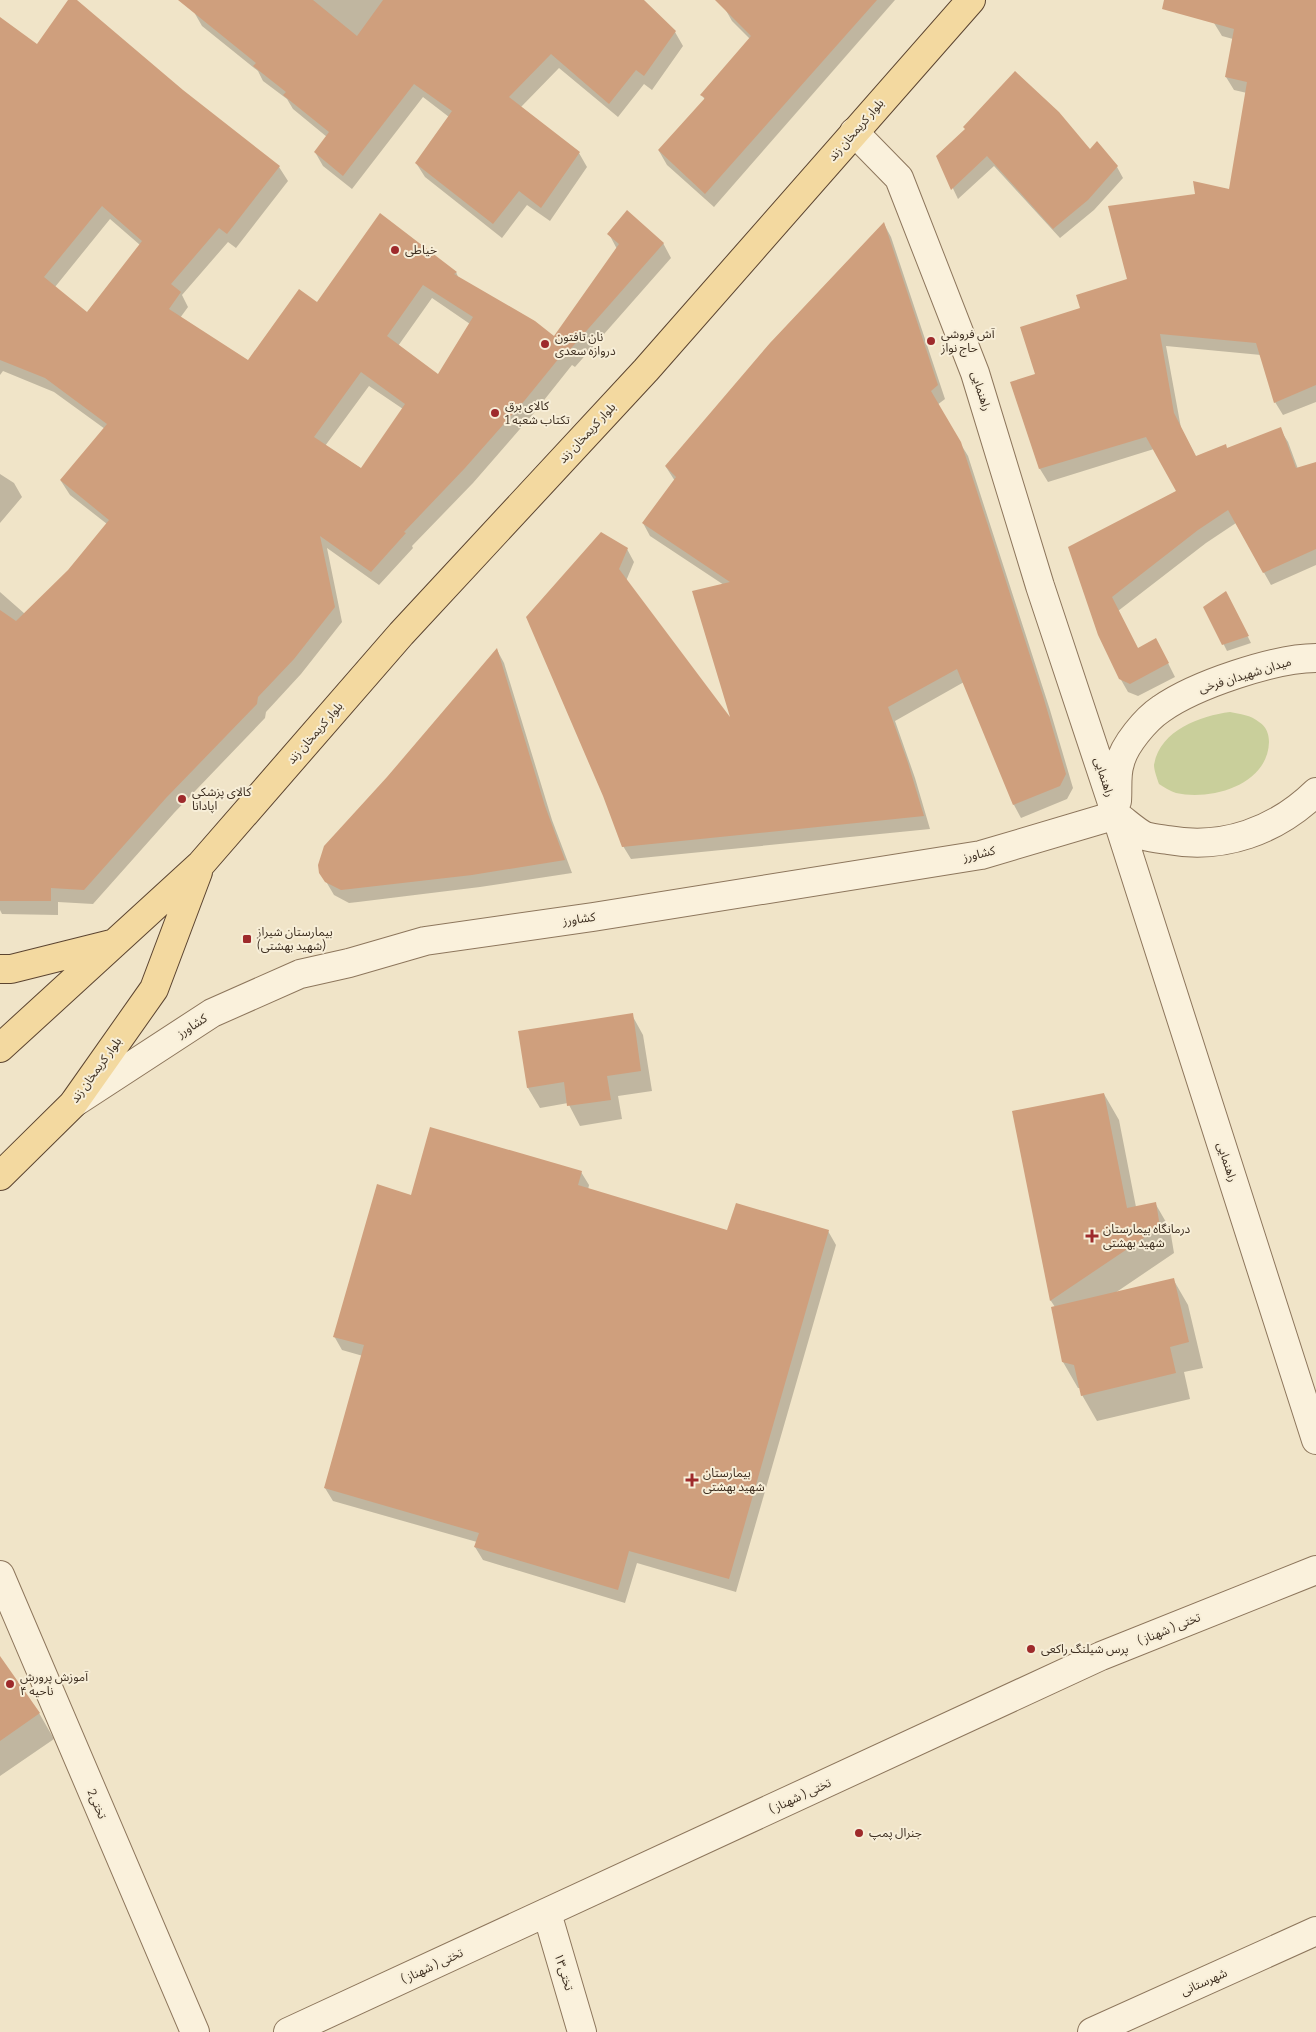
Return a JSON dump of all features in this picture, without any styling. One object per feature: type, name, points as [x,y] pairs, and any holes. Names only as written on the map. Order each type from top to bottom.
[{"type":"main road","name":"بلوار کریمخان زند","points":[[0,1048],[201,864],[401,634],[646,370],[971,0]]},
{"type":"main road","name":"بلوار کریمخان زند","points":[[0,1176],[73,1104],[154,990],[201,864]]},
{"type":"main road","points":[[0,969],[11,969],[112,944]]},
{"type":"street","name":"راهنمایی","points":[[854,132],[899,178],[975,373],[1040,586],[1116,815],[1316,1440]]},
{"type":"street","name":"میدان شهیدان فرخی","points":[[1116,815],[1120,762],[1135,734],[1160,709],[1197,689],[1252,670],[1298,658],[1316,658]]},
{"type":"street","points":[[1116,815],[1145,836],[1184,843],[1224,841],[1250,835],[1280,820],[1316,792]]},
{"type":"street","name":"کشاورز","points":[[73,1104],[212,1013],[300,974],[349,963],[425,941],[594,917],[981,855],[1116,815]]},
{"type":"street","name":"تختی ( شهناز )","points":[[288,2032],[1101,1656],[1316,1570]]},
{"type":"street","name":"2تختی","points":[[0,1575],[195,2032]]},
{"type":"street","name":"تختی۱۳","points":[[547,1913],[582,2032]]},
{"type":"street","name":"شهرستانی","points":[[1092,2032],[1316,1932]]},
{"type":"green space","points":[[1230,712],[1252,718],[1264,726],[1267,731],[1269,742],[1266,757],[1259,769],[1235,787],[1221,792],[1190,795],[1176,793],[1159,784],[1154,765],[1164,743],[1173,734],[1194,721]]},
{"type":"building","points":[[68,0],[77,0],[183,90],[280,166],[227,234],[219,228],[171,284],[181,292],[169,309],[248,360],[299,289],[317,302],[380,213],[457,272],[454,274],[535,321],[554,336],[619,244],[607,234],[627,210],[664,243],[566,354],[564,352],[525,400],[465,468],[404,532],[406,533],[371,572],[320,536],[335,607],[294,659],[258,697],[257,704],[166,798],[84,890],[51,888],[51,901],[0,901],[0,610],[16,621],[68,570],[109,520],[60,480],[107,424],[45,378],[0,360],[0,17],[37,44]],"holes":[[[102,206],[142,241],[87,312],[44,277]],[[423,285],[473,317],[438,374],[387,336]],[[361,372],[405,404],[361,468],[314,437]]]},
{"type":"building","points":[[178,0],[313,0],[357,36],[383,0],[644,0],[676,31],[644,76],[636,70],[609,104],[551,54],[509,97],[580,152],[541,208],[519,191],[493,224],[415,163],[452,111],[414,84],[343,176],[314,152],[329,132],[283,95],[286,92],[253,66],[256,63]]},
{"type":"building","points":[[715,0],[877,0],[705,194],[658,150],[705,98],[700,95],[751,36]]},
{"type":"building","points":[[1164,0],[1316,0],[1316,385],[1274,403],[1256,343],[1160,334],[1174,413],[1196,456],[1226,444],[1227,448],[1281,427],[1296,468],[1316,462],[1316,549],[1263,573],[1228,510],[1198,530],[1112,597],[1138,648],[1156,638],[1169,663],[1130,684],[1119,679],[1098,635],[1068,547],[1176,491],[1146,437],[1039,469],[1010,382],[1035,374],[1020,327],[1080,308],[1076,295],[1127,279],[1108,206],[1195,194],[1193,181],[1229,189],[1247,82],[1225,77],[1234,29],[1162,9]]},
{"type":"building","points":[[1015,71],[1059,112],[1090,149],[1097,141],[1118,166],[1088,200],[1053,229],[987,156],[951,190],[936,156],[965,129],[963,127]]},
{"type":"building","points":[[884,222],[938,385],[931,391],[961,442],[1043,696],[1066,774],[1060,786],[1013,805],[957,669],[888,707],[924,816],[622,847],[603,796],[526,617],[601,532],[628,548],[619,569],[730,717],[692,591],[730,582],[642,523],[676,477],[665,466],[770,343]]},
{"type":"building","points":[[1226,591],[1249,636],[1222,645],[1203,607]]},
{"type":"building","points":[[497,648],[545,806],[565,860],[472,875],[341,890],[325,882],[319,873],[318,865],[324,846],[387,777]]},
{"type":"building","points":[[633,1013],[641,1071],[607,1076],[611,1100],[567,1106],[564,1082],[527,1088],[518,1031]]},
{"type":"building","points":[[1104,1093],[1127,1208],[1156,1202],[1160,1227],[1050,1301],[1012,1111]]},
{"type":"building","points":[[430,1127],[582,1171],[578,1185],[727,1230],[736,1203],[829,1230],[729,1579],[629,1551],[618,1590],[474,1547],[479,1533],[324,1488],[364,1345],[333,1337],[377,1184],[411,1195]]},
{"type":"building","points":[[1174,1278],[1189,1342],[1170,1347],[1176,1373],[1081,1396],[1074,1365],[1062,1362],[1051,1307]]},
{"type":"building","name":"آموزش پرورش ناحیه ۴","points":[[0,1656],[40,1713],[0,1741]]},
{"type":"place","name":"خیاطی","points":[[395,250]]},
{"type":"place","name":"آش فروشی حاج نواز","points":[[931,341]]},
{"type":"place","name":"نان تافتون دروازه سعدی","points":[[545,344]]},
{"type":"place","name":"کالای برق تکتاب شعبه 1","points":[[495,413]]},
{"type":"place","name":"کالای پزشکی اپادانا","points":[[182,799]]},
{"type":"place","name":"بیمارستان شیراز (شهید بهشتی)","points":[[247,939]]},
{"type":"place","name":"درمانگاه بیمارستان شهید بهشتی","points":[[1092,1236]]},
{"type":"place","name":"بیمارستان شهید بهشتی","points":[[692,1480]]},
{"type":"place","name":"پرس شیلنگ راکعی","points":[[1031,1649]]},
{"type":"place","name":"آموزش پرورش ناحیه ۴","points":[[10,1684]]},
{"type":"place","name":"جنرال پمپ","points":[[859,1833]]}]
